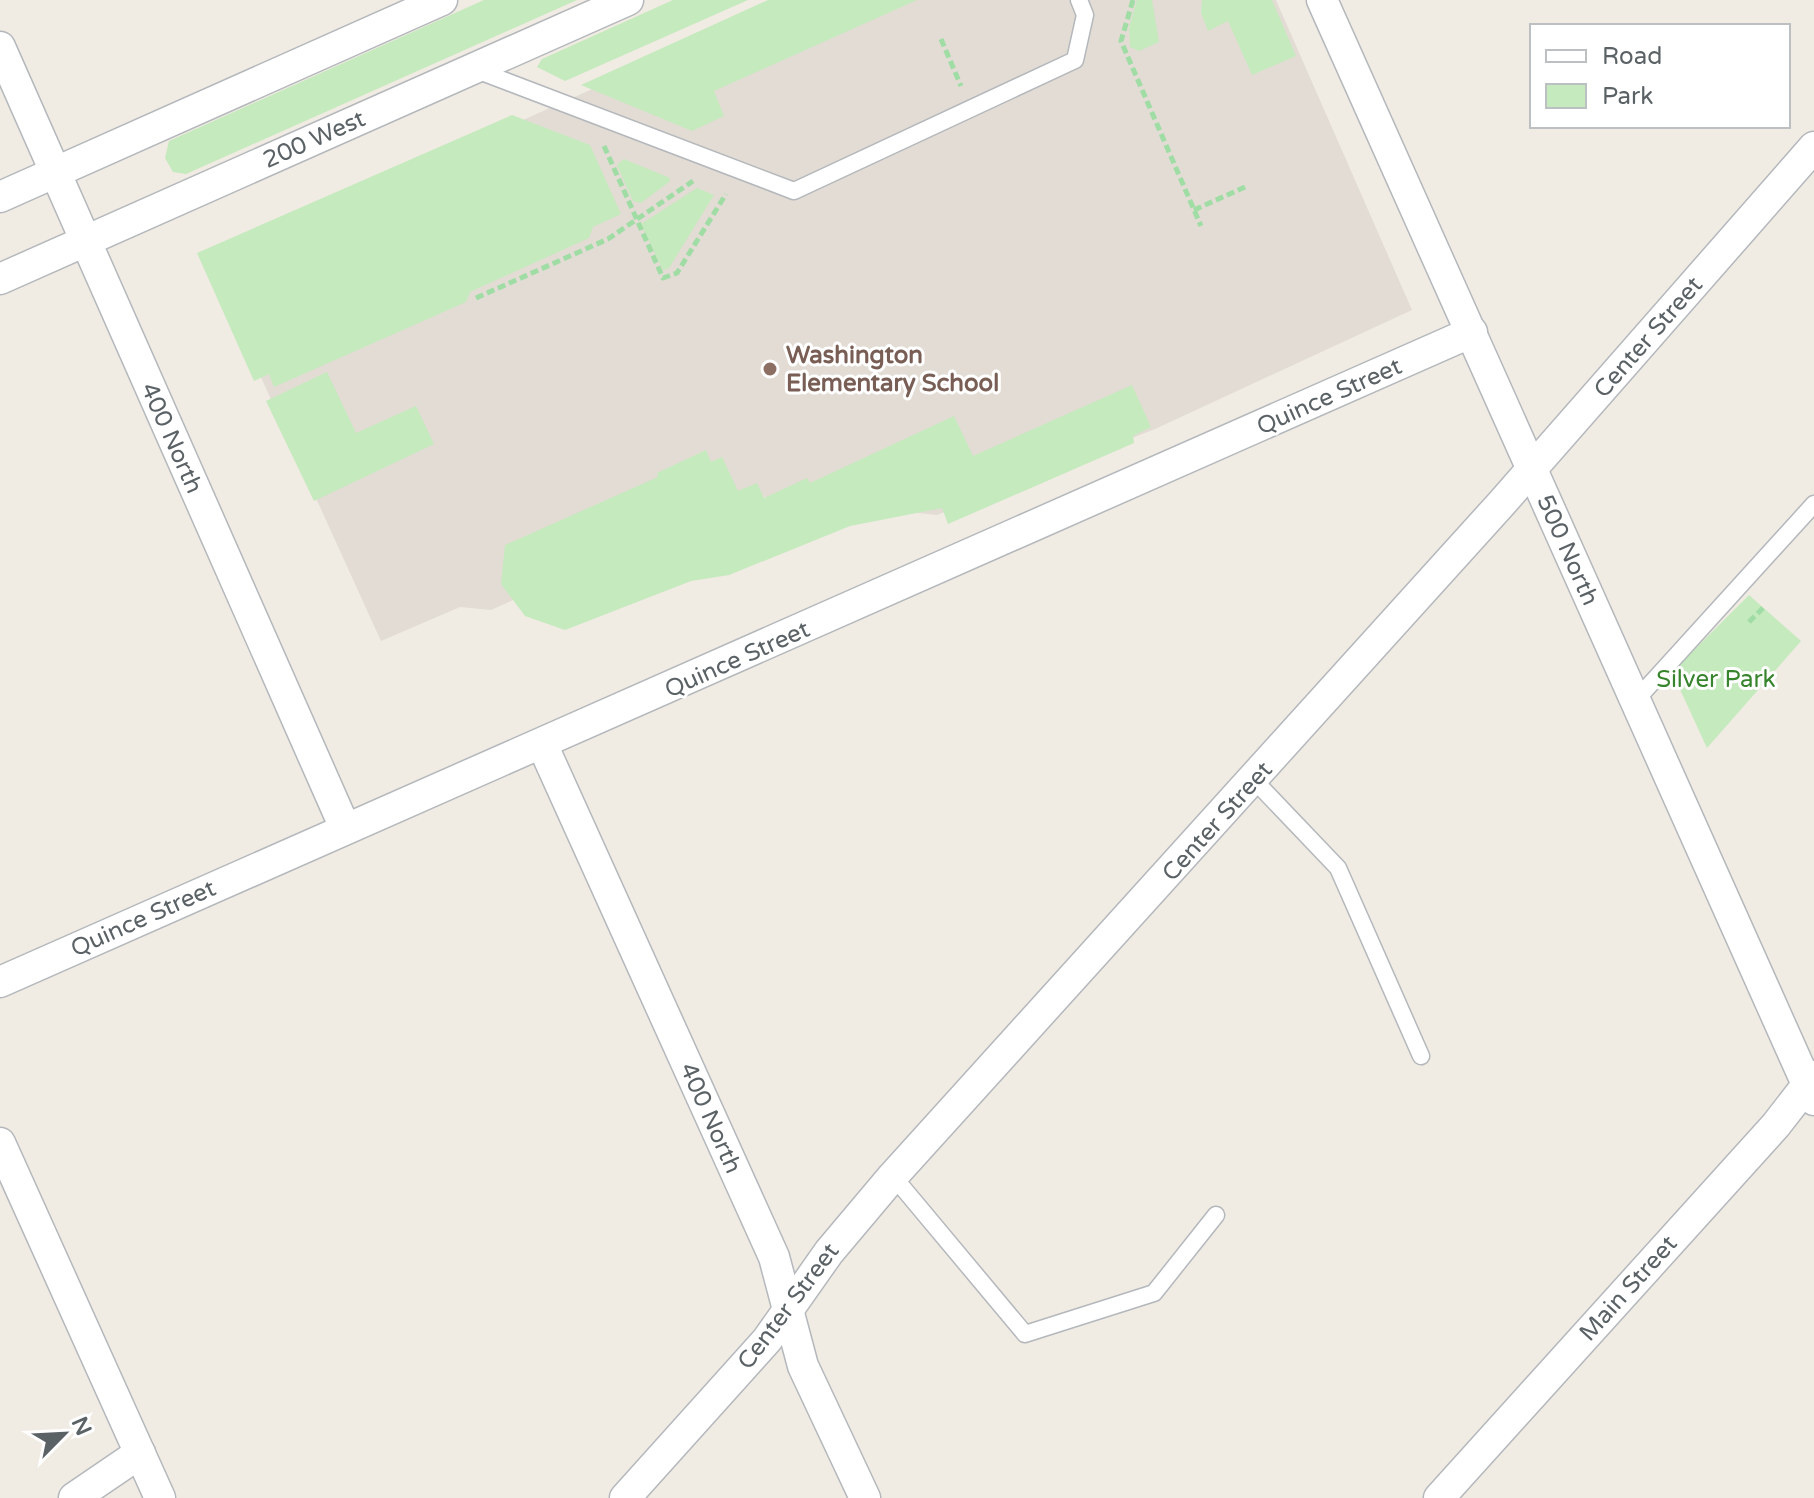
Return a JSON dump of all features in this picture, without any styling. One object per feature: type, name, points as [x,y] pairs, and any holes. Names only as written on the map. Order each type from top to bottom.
[{"type":"street","points":[[0,197],[442,0]]},
{"type":"street","name":"200 West","points":[[0,279],[628,0]]},
{"type":"street","name":"500 North","points":[[1322,0],[1812,1087]]},
{"type":"street","name":"400 North","points":[[0,47],[345,828]]},
{"type":"street","name":"Center Street","points":[[625,1498],[767,1340],[829,1252],[893,1176],[1254,780],[1814,147]]},
{"type":"street","name":"Quince Street","points":[[0,982],[1472,332]]},
{"type":"street","name":"400 North","points":[[542,744],[774,1257],[803,1366],[865,1498]]},
{"type":"street","name":"Main Street","points":[[1439,1498],[1812,1087]]},
{"type":"street","points":[[0,1143],[160,1498]]},
{"type":"street","points":[[74,1498],[140,1453]]},
{"type":"lane","points":[[474,69],[794,191],[1075,60],[1085,15],[1079,0]]},
{"type":"lane","points":[[1636,700],[1814,504]]},
{"type":"lane","points":[[1254,780],[1338,868],[1421,1056]]},
{"type":"lane","points":[[893,1176],[1025,1334],[1154,1293],[1216,1215]]},
{"type":"path","points":[[1133,0],[1121,41],[1201,226]]},
{"type":"path","points":[[941,39],[964,92]]},
{"type":"path","points":[[603,146],[663,278],[677,273],[726,194]]},
{"type":"path","points":[[476,298],[608,239],[693,181]]},
{"type":"path","points":[[1194,210],[1245,187]]},
{"type":"path","points":[[1749,622],[1763,608]]},
{"type":"shaded area","name":"Washington Elementary School","points":[[791,0],[1276,0],[1412,310],[1155,429],[937,515],[746,495],[491,610],[460,607],[381,641],[208,261]]},
{"type":"green space","points":[[484,0],[577,0],[186,174],[173,172],[165,158],[169,141]]},
{"type":"green space","points":[[673,0],[748,0],[565,81],[537,67],[542,59]]},
{"type":"green space","points":[[768,0],[917,0],[714,91],[724,116],[692,131],[581,85]]},
{"type":"green space","points":[[1137,0],[1152,0],[1159,42],[1139,51],[1130,47],[1129,28]]},
{"type":"green space","points":[[1202,0],[1272,0],[1296,56],[1252,75],[1228,21],[1208,31],[1201,13]]},
{"type":"green space","points":[[512,115],[590,145],[621,214],[593,227],[589,238],[470,292],[466,302],[274,387],[269,374],[254,381],[197,253]]},
{"type":"green space","points":[[624,159],[670,178],[669,182],[641,203],[633,201],[617,165]]},
{"type":"green space","points":[[697,188],[714,195],[669,268],[663,270],[641,224]]},
{"type":"green space","points":[[327,372],[356,433],[416,406],[434,444],[314,501],[266,401]]},
{"type":"green space","points":[[1132,385],[1151,427],[1133,436],[1134,443],[948,524],[942,508],[850,526],[729,575],[691,581],[565,630],[525,616],[501,584],[505,545],[658,477],[657,473],[706,450],[711,462],[722,457],[738,491],[757,483],[764,498],[807,478],[810,483],[954,416],[973,456]]},
{"type":"green space","name":"Silver Park","points":[[1749,595],[1801,641],[1707,748],[1672,672]]},
{"type":"place","name":"Washington Elementary School","points":[[770,369]]}]
